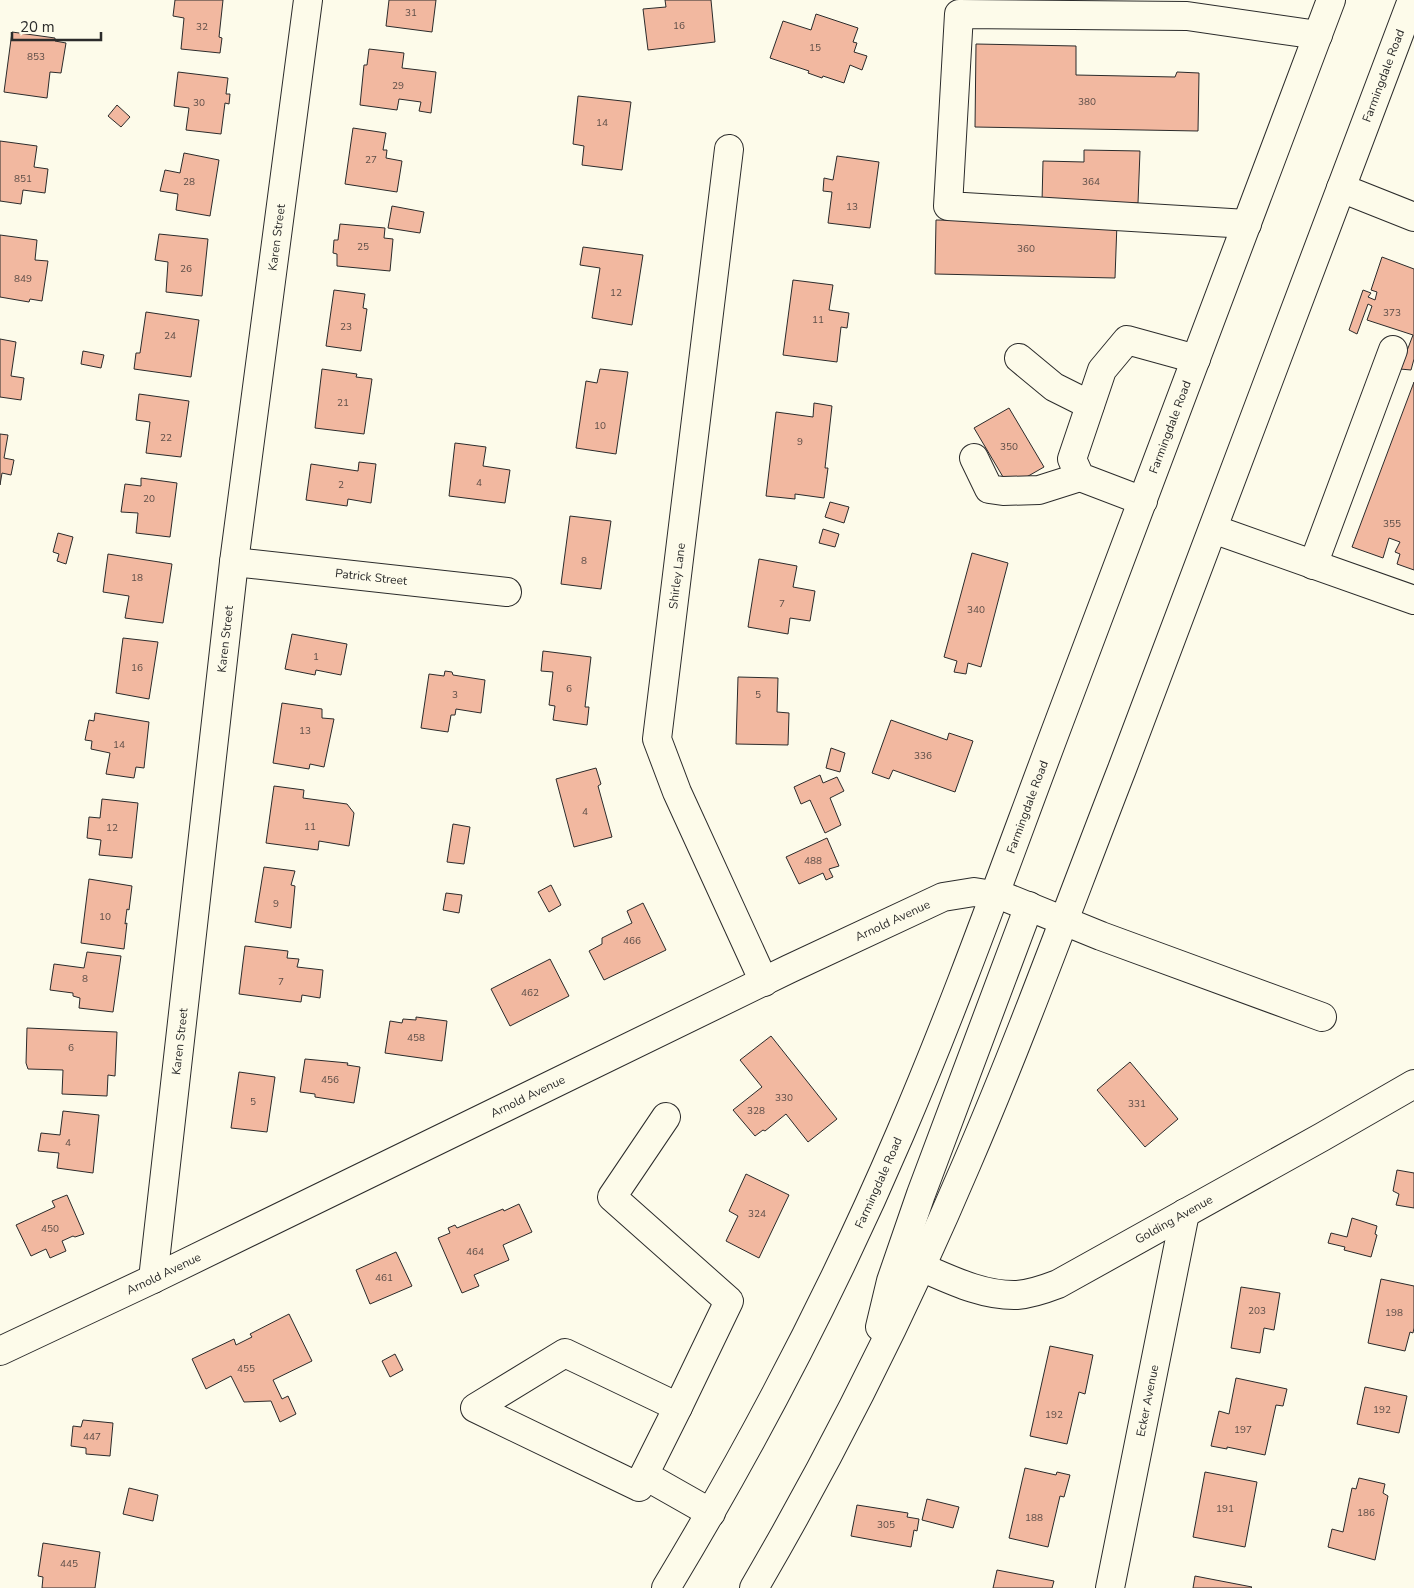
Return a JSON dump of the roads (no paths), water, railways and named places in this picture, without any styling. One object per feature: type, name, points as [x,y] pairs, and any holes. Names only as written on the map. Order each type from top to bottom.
[{"type":"street","name":"Karen Street","points":[[153,1279],[234,562],[308,0]]},
{"type":"street","name":"Farmingdale Road","points":[[666,1588],[711,1513],[809,1331],[917,1094],[995,894],[1331,0]]},
{"type":"street","name":"Farmingdale Road","points":[[754,1588],[870,1373],[921,1266],[986,1119],[1213,529],[1412,0]]},
{"type":"street","points":[[1247,224],[948,206],[959,14],[1187,16],[1318,34]]},
{"type":"street","name":"Shirley Lane","points":[[729,149],[657,739],[677,792],[764,982]]},
{"type":"street","points":[[1341,188],[1414,217]]},
{"type":"street","points":[[1080,477],[1072,459],[1102,370],[1127,340],[1196,359]]},
{"type":"street","points":[[1313,565],[1394,350]]},
{"type":"street","points":[[1019,358],[1054,387],[1090,405]]},
{"type":"street","points":[[974,458],[989,489],[1004,491],[1039,490],[1080,477],[1143,501]]},
{"type":"street","points":[[1213,529],[1414,600]]},
{"type":"street","name":"Patrick Street","points":[[234,562],[507,592]]},
{"type":"street","name":"Arnold Avenue","points":[[0,1351],[153,1279],[942,897],[974,892],[995,894],[1101,936],[1322,1017]]},
{"type":"street","points":[[870,1373],[891,1280],[950,1114],[1029,906]]},
{"type":"street","name":"Golding Avenue","points":[[921,1266],[982,1290],[1004,1295],[1030,1293],[1058,1284],[1414,1084]]},
{"type":"street","points":[[666,1116],[612,1197],[729,1301],[678,1408],[644,1475],[639,1487],[475,1408],[565,1353],[678,1408]]},
{"type":"street","name":"Ecker Avenue","points":[[1110,1588],[1185,1214]]},
{"type":"street","points":[[644,1475],[711,1513]]},
{"type":"street","points":[[677,1588],[692,1545]]}]
